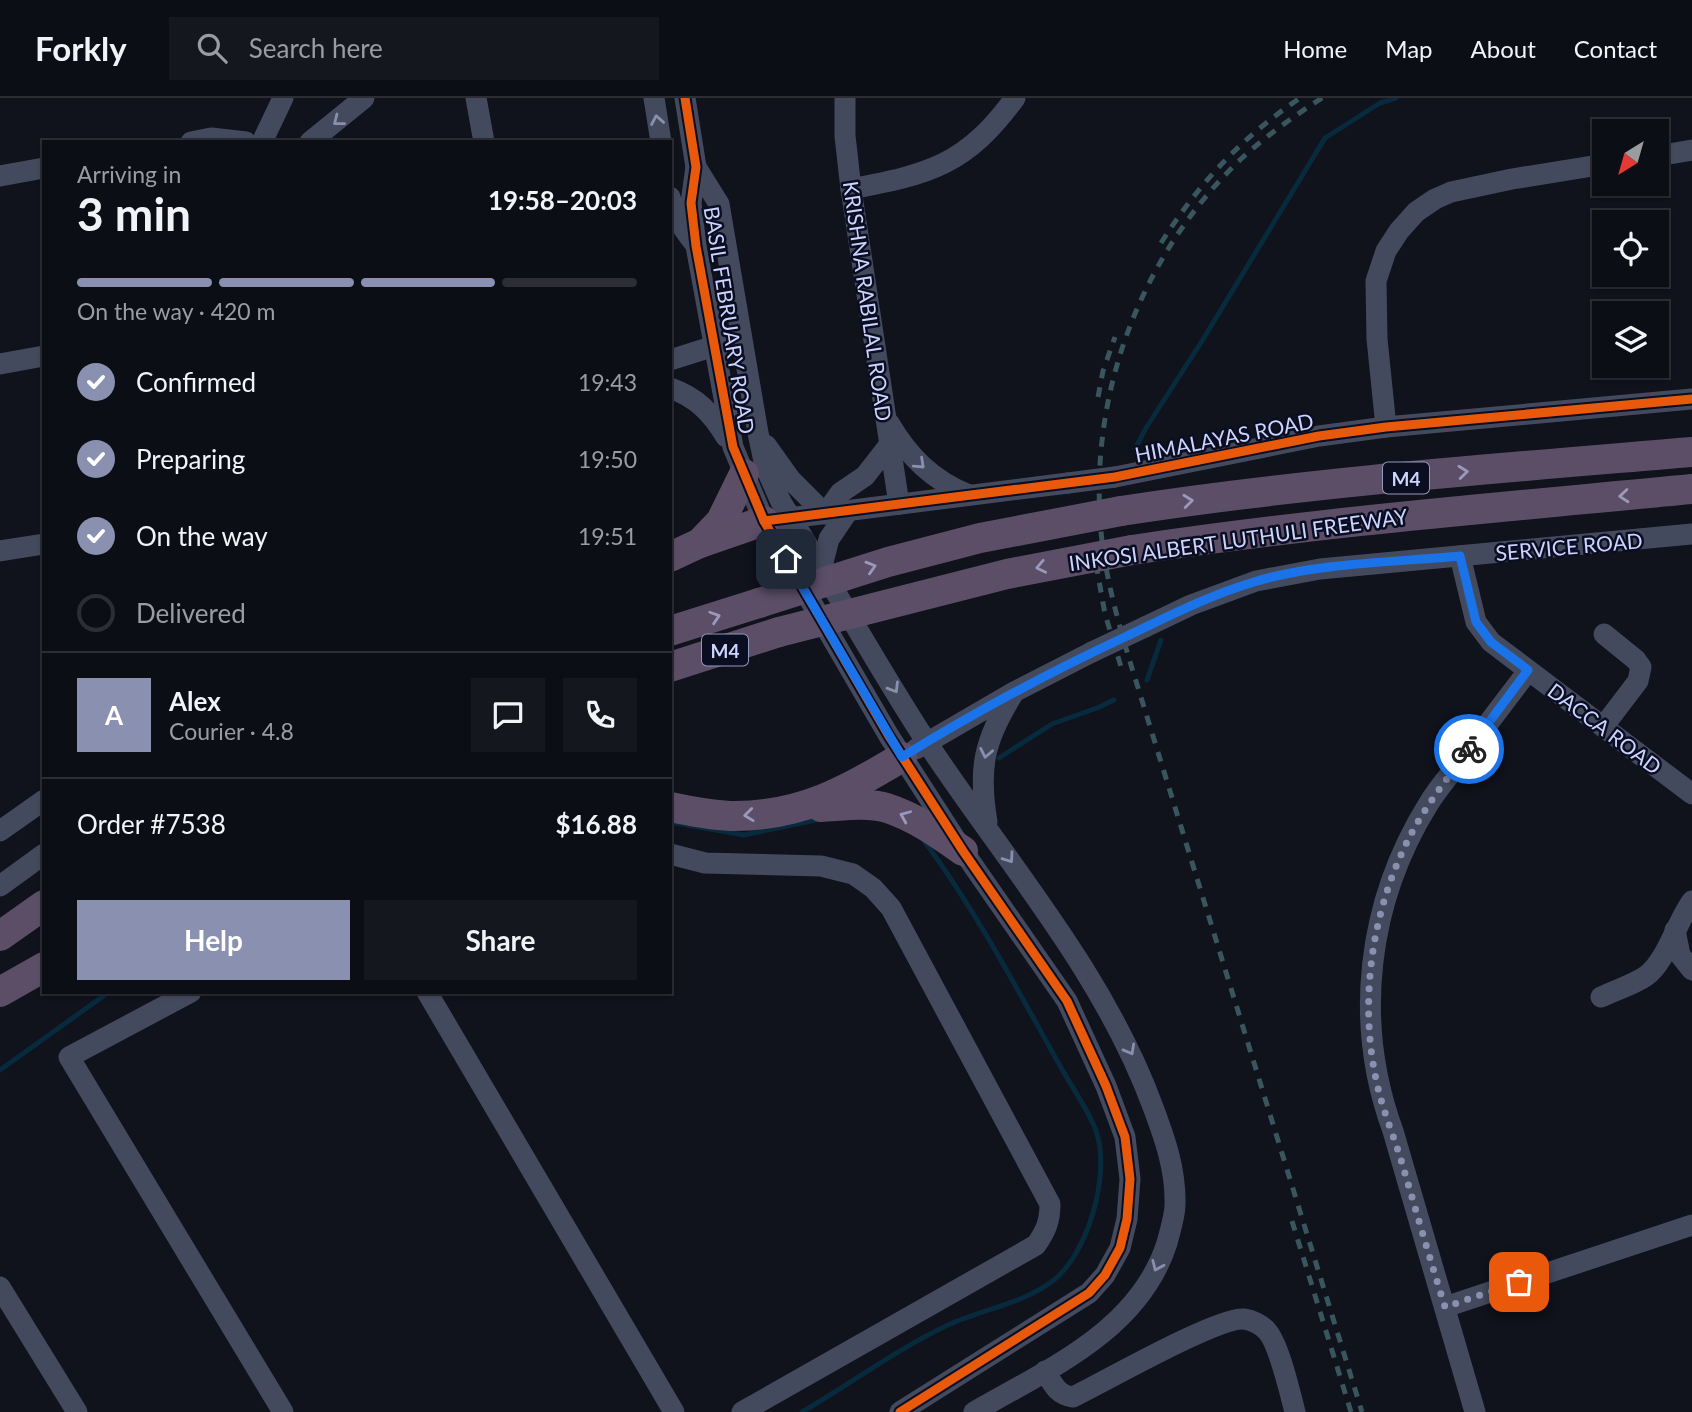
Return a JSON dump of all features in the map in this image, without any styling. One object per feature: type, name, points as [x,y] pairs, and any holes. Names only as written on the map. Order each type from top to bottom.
[{"type":"highway","name":"INKOSI ALBERT LUTHULI FREEWAY","points":[[672,630],[887,562],[980,538],[1121,511],[1433,475],[1692,452]]},
{"type":"highway","points":[[700,543],[720,521],[738,461]]},
{"type":"highway","name":"INKOSI ALBERT LUTHULI FREEWAY","points":[[672,666],[779,632],[1007,574],[1132,550],[1220,537],[1392,518],[1692,489]]},
{"type":"highway","points":[[672,556],[700,543],[778,520]]},
{"type":"highway","points":[[803,808],[845,790],[915,749]]},
{"type":"highway","points":[[672,807],[735,816],[850,805],[886,808],[926,825],[963,851]]},
{"type":"highway","points":[[0,936],[42,906]]},
{"type":"highway","points":[[0,951],[42,927]]},
{"type":"highway","points":[[0,992],[42,968]]},
{"type":"highway","points":[[0,1011],[42,992]]},
{"type":"street","points":[[263,140],[283,98]]},
{"type":"street","points":[[312,140],[364,98]]},
{"type":"street","points":[[476,98],[484,140]]},
{"type":"street","points":[[654,98],[661,140]]},
{"type":"street","name":"BASIL FEBRUARY ROAD","points":[[685,98],[696,167],[691,203],[696,246],[713,346],[738,461],[778,520],[915,749]]},
{"type":"street","name":"KRISHNA RABILAL ROAD","points":[[845,98],[845,136],[851,189],[899,504]]},
{"type":"street","points":[[851,189],[926,171],[954,159],[979,142],[1015,98]]},
{"type":"street","points":[[201,140],[228,140]]},
{"type":"street","points":[[1670,154],[1692,150]]},
{"type":"street","points":[[1386,427],[1377,340],[1376,281],[1386,251],[1399,231],[1416,212],[1451,192],[1592,166]]},
{"type":"street","name":"BASIL FEBRUARY ROAD","points":[[696,167],[719,204],[758,433],[765,466],[781,502],[778,520]]},
{"type":"street","points":[[0,176],[42,168]]},
{"type":"street","points":[[672,202],[681,226],[696,246]]},
{"type":"street","points":[[672,359],[743,339]]},
{"type":"street","points":[[0,364],[42,356]]},
{"type":"street","points":[[672,389],[694,398],[706,408],[717,421],[738,461]]},
{"type":"street","name":"HIMALAYAS ROAD","points":[[778,520],[1115,477],[1319,436],[1386,427],[1692,399]]},
{"type":"street","points":[[886,417],[904,447],[920,466],[946,484],[969,495]]},
{"type":"street","points":[[758,433],[791,480],[825,514],[840,493],[865,476],[890,444]]},
{"type":"street","points":[[821,570],[829,539],[848,511]]},
{"type":"street","name":"BASIL FEBRUARY ROAD","points":[[778,520],[821,570],[915,749]]},
{"type":"street","name":"SERVICE ROAD","points":[[915,749],[1014,692],[1092,652],[1191,606],[1256,581],[1320,569],[1692,534]]},
{"type":"street","points":[[0,551],[42,544]]},
{"type":"street","name":"DACCA ROAD","points":[[1460,556],[1476,622],[1491,642],[1692,794]]},
{"type":"street","points":[[1603,727],[1638,681],[1641,667],[1604,634]]},
{"type":"street","points":[[1475,1412],[1382,1102],[1370,1023],[1370,976],[1376,930],[1406,843],[1430,802],[1528,670]]},
{"type":"street","points":[[988,828],[981,790],[989,738],[1014,692]]},
{"type":"street","points":[[915,749],[988,828],[1073,948],[1137,1063],[1170,1153],[1175,1206],[1166,1244],[1149,1283],[1126,1314],[1087,1346],[974,1412]]},
{"type":"street","points":[[900,1412],[1089,1293],[1105,1275],[1120,1248],[1127,1219],[1130,1179],[1125,1137],[1106,1086],[1067,1001],[963,851],[915,749]]},
{"type":"street","points":[[0,831],[42,801]]},
{"type":"street","points":[[0,886],[42,855]]},
{"type":"street","points":[[672,855],[705,863],[821,866],[853,874],[873,888],[891,908],[1049,1204],[1050,1217],[1046,1231],[1036,1245],[742,1412]]},
{"type":"street","points":[[1601,997],[1646,976],[1655,968],[1692,901]]},
{"type":"street","points":[[1675,930],[1675,940],[1681,955],[1692,970]]},
{"type":"street","points":[[187,994],[69,1058],[283,1412]]},
{"type":"street","points":[[428,994],[674,1412]]},
{"type":"street","points":[[1445,1307],[1692,1225]]},
{"type":"street","points":[[0,1287],[77,1412]]},
{"type":"street","points":[[1045,1371],[1058,1391],[1064,1396],[1073,1397],[1213,1326],[1244,1319],[1256,1323],[1268,1332],[1275,1344],[1296,1412]]},
{"type":"waterway","points":[[1135,449],[1325,138],[1380,103],[1396,98]]},
{"type":"waterway","points":[[1147,680],[1161,640]]},
{"type":"waterway","points":[[999,758],[1052,724],[1114,700]]},
{"type":"waterway","points":[[672,822],[744,835],[821,819]]},
{"type":"waterway","points":[[802,1412],[929,1334],[961,1319],[1029,1295],[1054,1280],[1077,1252],[1086,1233],[1098,1191],[1100,1151],[1090,1118],[979,923],[925,842]]},
{"type":"waterway","points":[[0,1070],[106,994]]},
{"type":"railway","points":[[1161,243],[1190,201],[1223,163],[1259,129],[1300,98]]},
{"type":"railway","points":[[1322,98],[1280,127],[1241,159],[1205,197],[1174,240],[1148,285],[1127,334],[1112,384],[1103,435],[1099,488],[1104,557],[1122,635],[1362,1412]]},
{"type":"railway","points":[[1098,397],[1103,371],[1115,337]]},
{"type":"railway","points":[[1096,564],[1105,614],[1122,670]]},
{"type":"railway","points":[[1292,1221],[1351,1412]]},
{"type":"cycle path","points":[[685,98],[696,167],[691,203],[696,246],[733,447],[764,521],[889,736],[963,851],[1067,1001],[1106,1086],[1125,1137],[1130,1179],[1127,1219],[1120,1248],[1105,1275],[1089,1293],[900,1412]]},
{"type":"cycle path","points":[[764,521],[1115,477],[1319,436],[1386,427],[1692,399]]},
{"type":"way so far","points":[[1469,749],[1430,802],[1406,843],[1389,889],[1376,930],[1370,976],[1370,1023],[1382,1102],[1445,1307],[1519,1282]]},
{"type":"route","points":[[786,559],[902,757],[1014,692],[1092,652],[1191,606],[1256,581],[1320,569],[1460,556],[1476,622],[1491,642],[1528,670],[1469,749]]}]
